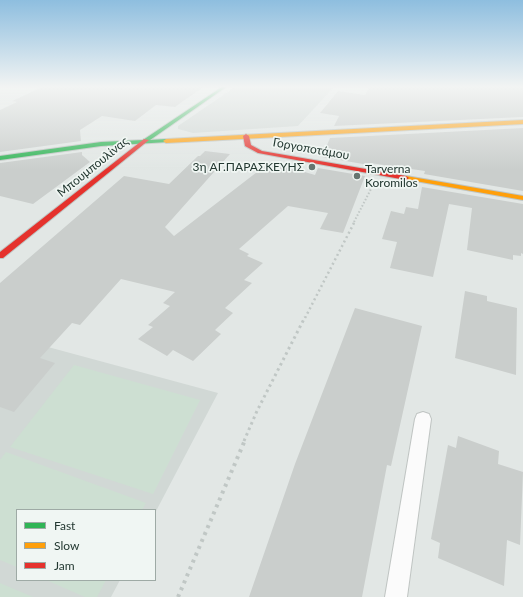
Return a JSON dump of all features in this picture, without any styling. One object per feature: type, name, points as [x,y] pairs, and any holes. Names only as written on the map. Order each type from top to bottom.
[{"type":"street","name":"Μπουμπουλίνας","points":[[0,256],[144,142],[183,115]]},
{"type":"street","points":[[0,158],[83,145],[523,122]]},
{"type":"street","name":"Γοργοποτάμου","points":[[246,136],[248,146],[260,152],[523,198]]},
{"type":"lane","points":[[396,597],[423,420]]},
{"type":"path","points":[[178,597],[257,411],[379,173]]},
{"type":"shaded area","points":[[194,115],[308,115],[298,126],[193,133],[178,129],[178,126]]},
{"type":"shaded area","points":[[0,334],[218,393],[156,511],[156,509],[16,509],[16,581],[119,581],[111,597],[0,597]]},
{"type":"green space","points":[[74,365],[200,400],[153,494],[10,447]]},
{"type":"green space","points":[[6,452],[146,503],[143,509],[16,509],[16,567],[0,560],[0,460]]},
{"type":"green space","points":[[48,581],[105,581],[97,597],[85,597]]},
{"type":"green space","points":[[0,583],[33,597],[0,597]]},
{"type":"building","points":[[0,115],[143,115],[135,121],[102,116],[80,130],[81,141],[0,152]]},
{"type":"building","points":[[332,115],[523,115],[523,117],[334,126],[339,116]]},
{"type":"building","points":[[523,128],[523,191],[424,174],[425,171],[370,163],[369,165],[322,157],[330,138]]},
{"type":"building","points":[[205,151],[230,154],[165,227],[174,236],[270,162],[315,175],[318,168],[365,176],[343,233],[320,229],[328,213],[288,206],[239,249],[249,254],[247,256],[263,263],[244,280],[252,283],[225,308],[233,313],[215,330],[221,334],[193,361],[173,350],[167,356],[138,339],[153,327],[148,325],[170,306],[163,303],[175,292],[121,279],[80,325],[72,323],[40,358],[55,363],[14,412],[0,407],[0,283],[124,176],[169,184]]},
{"type":"building","points":[[82,152],[82,155],[90,162],[33,204],[0,196],[0,163]]},
{"type":"building","points":[[422,187],[523,204],[523,254],[521,253],[521,256],[513,255],[513,260],[467,250],[472,208],[449,204],[433,277],[390,268],[397,242],[382,239],[391,211],[404,214],[406,207],[418,209]]},
{"type":"building","points":[[465,291],[487,296],[487,301],[517,308],[516,375],[455,358]]},
{"type":"building","points":[[355,308],[422,326],[391,466],[387,465],[362,597],[249,597],[295,464]]},
{"type":"building","points":[[458,436],[499,451],[498,464],[523,472],[520,545],[507,540],[504,586],[438,558],[440,543],[431,539],[448,445],[456,448]]},
{"type":"traffic: fast","points":[[146,140],[183,115]]},
{"type":"traffic: fast","points":[[0,158],[101,144],[166,141]]},
{"type":"traffic: slow","points":[[166,141],[523,122]]},
{"type":"traffic: slow","points":[[406,178],[523,198]]},
{"type":"traffic: jam","points":[[246,136],[248,146],[260,152],[406,178]]},
{"type":"traffic: jam","points":[[0,256],[146,140]]},
{"type":"place","name":"3η ΑΓ.ΠΑΡΑΣΚΕΥΗΣ","points":[[312,167]]},
{"type":"place","name":"Tarverna Koromilos","points":[[357,176]]}]
